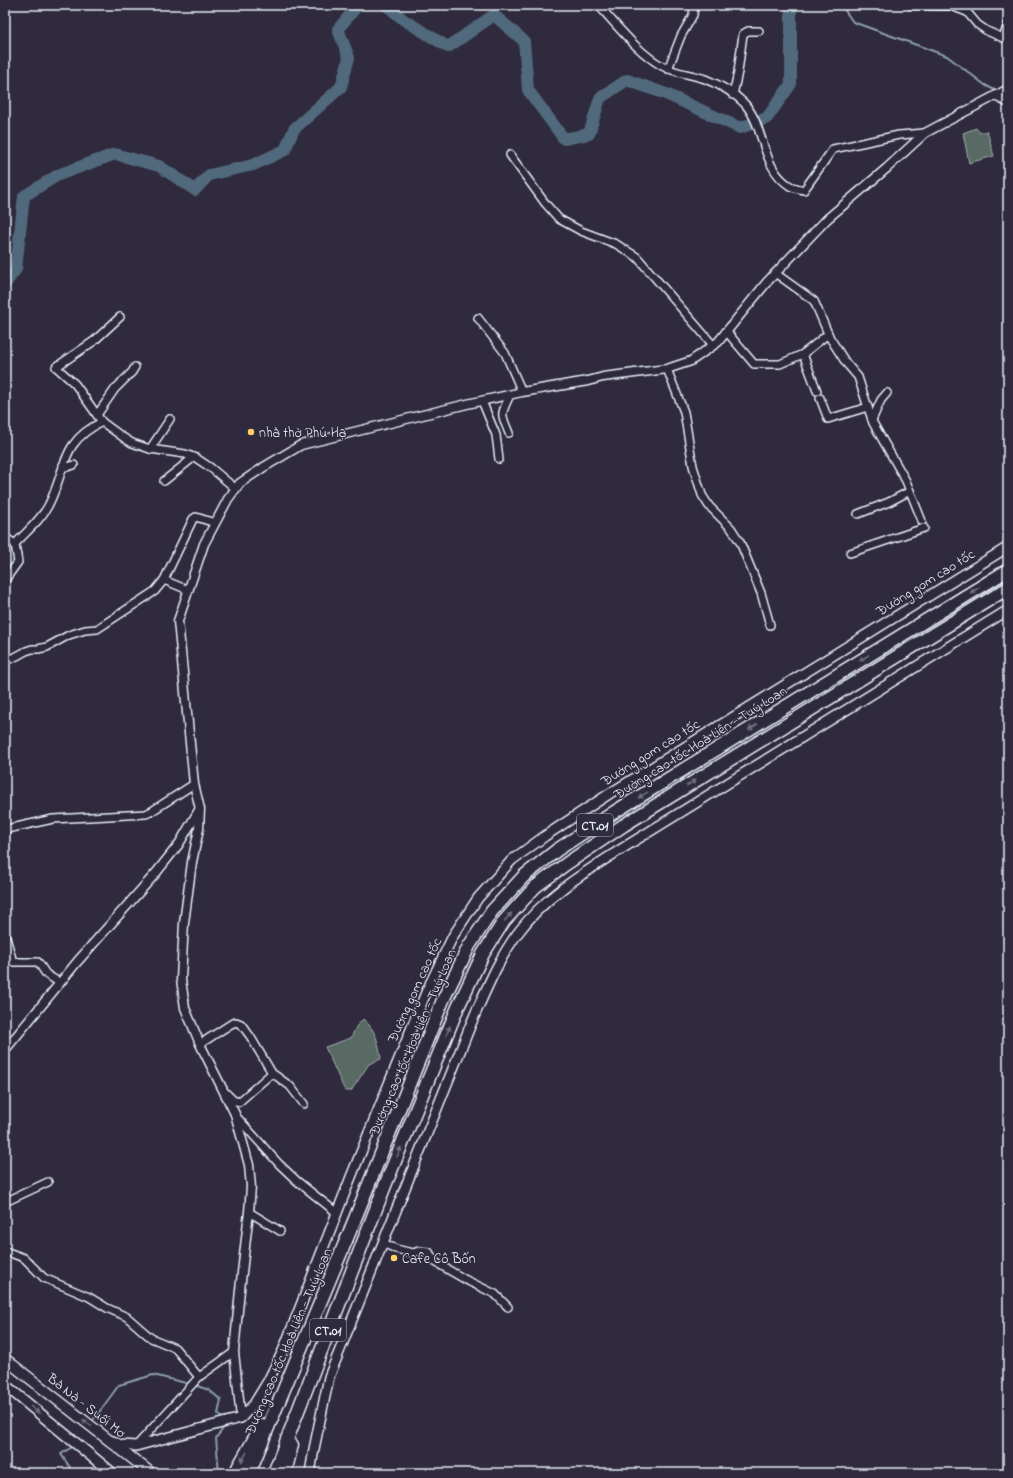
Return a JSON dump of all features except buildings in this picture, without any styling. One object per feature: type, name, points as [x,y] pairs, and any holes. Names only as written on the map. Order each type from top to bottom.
[{"type":"highway","name":"Đường cao tốc Hoà Liên - Tuý Loan","points":[[249,1473],[350,1231],[443,1000],[469,946],[492,911],[524,876],[557,850],[616,811],[1008,570]]},
{"type":"highway","name":"Đường cao tốc Hoà Liên - Tuý Loan","points":[[274,1473],[384,1188],[458,1007],[483,954],[504,921],[535,887],[624,825],[1008,588]]},
{"type":"highway","points":[[285,1473],[289,1452],[384,1188]]},
{"type":"highway","points":[[235,1473],[261,1427],[350,1231]]},
{"type":"main road","name":"Đường gom cao tốc","points":[[241,1418],[254,1404],[268,1381],[282,1351],[427,990],[453,936],[478,898],[512,860],[545,836],[609,794],[1008,547]]},
{"type":"main road","points":[[310,1473],[329,1377],[473,1019],[499,963],[517,934],[546,902],[576,879],[631,843],[1008,610]]},
{"type":"main road","name":"Bà Nà - Suối Mơ","points":[[5,1359],[151,1473]]},
{"type":"main road","points":[[5,1385],[112,1473]]},
{"type":"main road","points":[[105,1437],[121,1446],[136,1446],[241,1418]]},
{"type":"main road","points":[[89,1454],[104,1473]]},
{"type":"street","points":[[598,5],[644,54],[661,66],[678,73],[704,79],[733,94],[743,102],[752,115],[769,161],[777,174],[791,187],[804,190],[833,149],[899,135],[925,133]]},
{"type":"street","points":[[911,5],[951,6],[967,12],[977,24],[987,31],[1003,38],[1008,25]]},
{"type":"street","points":[[668,68],[681,36],[692,15],[694,7]]},
{"type":"street","points":[[733,94],[738,72],[743,34],[748,31],[759,31]]},
{"type":"street","points":[[241,1418],[234,1352],[251,1188],[249,1165],[235,1114],[200,1044],[185,1008],[181,979],[184,923],[192,862],[199,830],[200,809],[194,784],[178,621],[204,544],[228,500],[240,484],[264,467],[301,445],[522,392],[604,377],[667,369],[691,361],[718,342],[776,273],[827,219],[887,168],[925,133],[1000,93],[1008,103]]},
{"type":"street","points":[[510,154],[545,203],[559,219],[581,231],[616,244],[637,257],[713,345]]},
{"type":"street","points":[[776,273],[814,301],[828,334],[846,363],[858,377],[872,420],[896,462],[922,521]]},
{"type":"street","points":[[120,317],[94,341],[56,367],[75,384],[102,422],[124,438],[132,443],[150,449],[194,457],[211,468],[236,489]]},
{"type":"street","points":[[478,318],[505,353],[522,392]]},
{"type":"street","points":[[726,331],[754,364],[780,364],[803,354],[828,334]]},
{"type":"street","points":[[803,354],[818,391]]},
{"type":"street","points":[[97,415],[115,389],[132,372],[135,366]]},
{"type":"street","points":[[667,369],[684,412],[693,466],[702,495],[709,506],[731,528],[740,542],[761,593],[770,625]]},
{"type":"street","points":[[872,420],[881,400],[887,393]]},
{"type":"street","points":[[509,433],[502,415],[502,411],[510,395]]},
{"type":"street","points":[[820,398],[828,419],[868,407]]},
{"type":"street","points":[[482,401],[496,435],[499,459]]},
{"type":"street","points":[[150,449],[170,419]]},
{"type":"street","points":[[15,544],[36,522],[49,504],[68,452],[81,435],[89,428],[102,422]]},
{"type":"street","points":[[164,481],[194,457]]},
{"type":"street","points":[[63,465],[67,467],[74,465]]},
{"type":"street","points":[[858,514],[889,502],[910,491]]},
{"type":"street","points":[[5,657],[10,659],[32,649],[47,647],[69,635],[85,630],[97,629],[155,591],[164,580],[193,519],[196,517],[215,524]]},
{"type":"street","points":[[850,553],[924,528]]},
{"type":"street","points":[[5,537],[15,544],[18,562],[5,580]]},
{"type":"street","points":[[164,580],[188,590]]},
{"type":"street","points":[[7,828],[53,819],[146,814],[194,784]]},
{"type":"street","points":[[5,1050],[77,962],[180,844],[200,809]]},
{"type":"street","points":[[180,844],[185,840],[191,840],[196,849]]},
{"type":"street","points":[[5,934],[13,962],[38,962],[46,974],[60,983]]},
{"type":"street","points":[[200,1044],[236,1022],[241,1024],[272,1073],[290,1086],[304,1104]]},
{"type":"street","points":[[223,1090],[233,1100],[239,1102],[272,1073]]},
{"type":"street","points":[[235,1114],[279,1164],[297,1181],[337,1213]]},
{"type":"street","points":[[5,1202],[48,1182]]},
{"type":"street","points":[[249,1212],[280,1232]]},
{"type":"street","points":[[383,1243],[396,1249],[413,1253],[419,1251],[429,1252],[435,1262],[466,1280],[495,1294],[508,1307]]},
{"type":"street","points":[[5,1251],[24,1258],[44,1278],[89,1297],[107,1308],[128,1316],[151,1338],[175,1348],[199,1377]]},
{"type":"street","points":[[136,1446],[199,1377],[234,1352]]},
{"type":"green space","points":[[976,128],[980,133],[987,131],[994,156],[969,163],[963,133]]},
{"type":"green space","points":[[363,1019],[368,1023],[374,1032],[378,1042],[381,1059],[369,1064],[351,1091],[345,1091],[325,1047],[351,1038],[356,1027]]},
{"type":"waterway","points":[[5,284],[16,269],[24,196],[58,175],[115,154],[159,166],[195,190],[209,175],[253,165],[285,150],[294,129],[341,87],[349,58],[338,29],[358,5]]},
{"type":"waterway","points":[[386,5],[404,20],[448,47],[494,15],[524,41],[528,90],[564,139],[589,134],[600,98],[627,80],[666,94],[740,128],[767,118],[791,84],[791,5]]},
{"type":"waterway","points":[[841,5],[853,22],[947,56],[985,85],[998,92]]},
{"type":"waterway","points":[[94,1419],[119,1385],[153,1375],[186,1383]]},
{"type":"waterway","points":[[197,1386],[209,1390],[221,1400],[218,1414],[224,1419]]},
{"type":"waterway","points":[[219,1473],[216,1438],[223,1429]]},
{"type":"waterway","points":[[68,1473],[71,1469],[61,1454],[72,1447]]},
{"type":"place","name":"nhà thờ Phú Hạ","points":[[251,432]]},
{"type":"place","name":"Cafe Cô Bốn","points":[[394,1258]]}]
